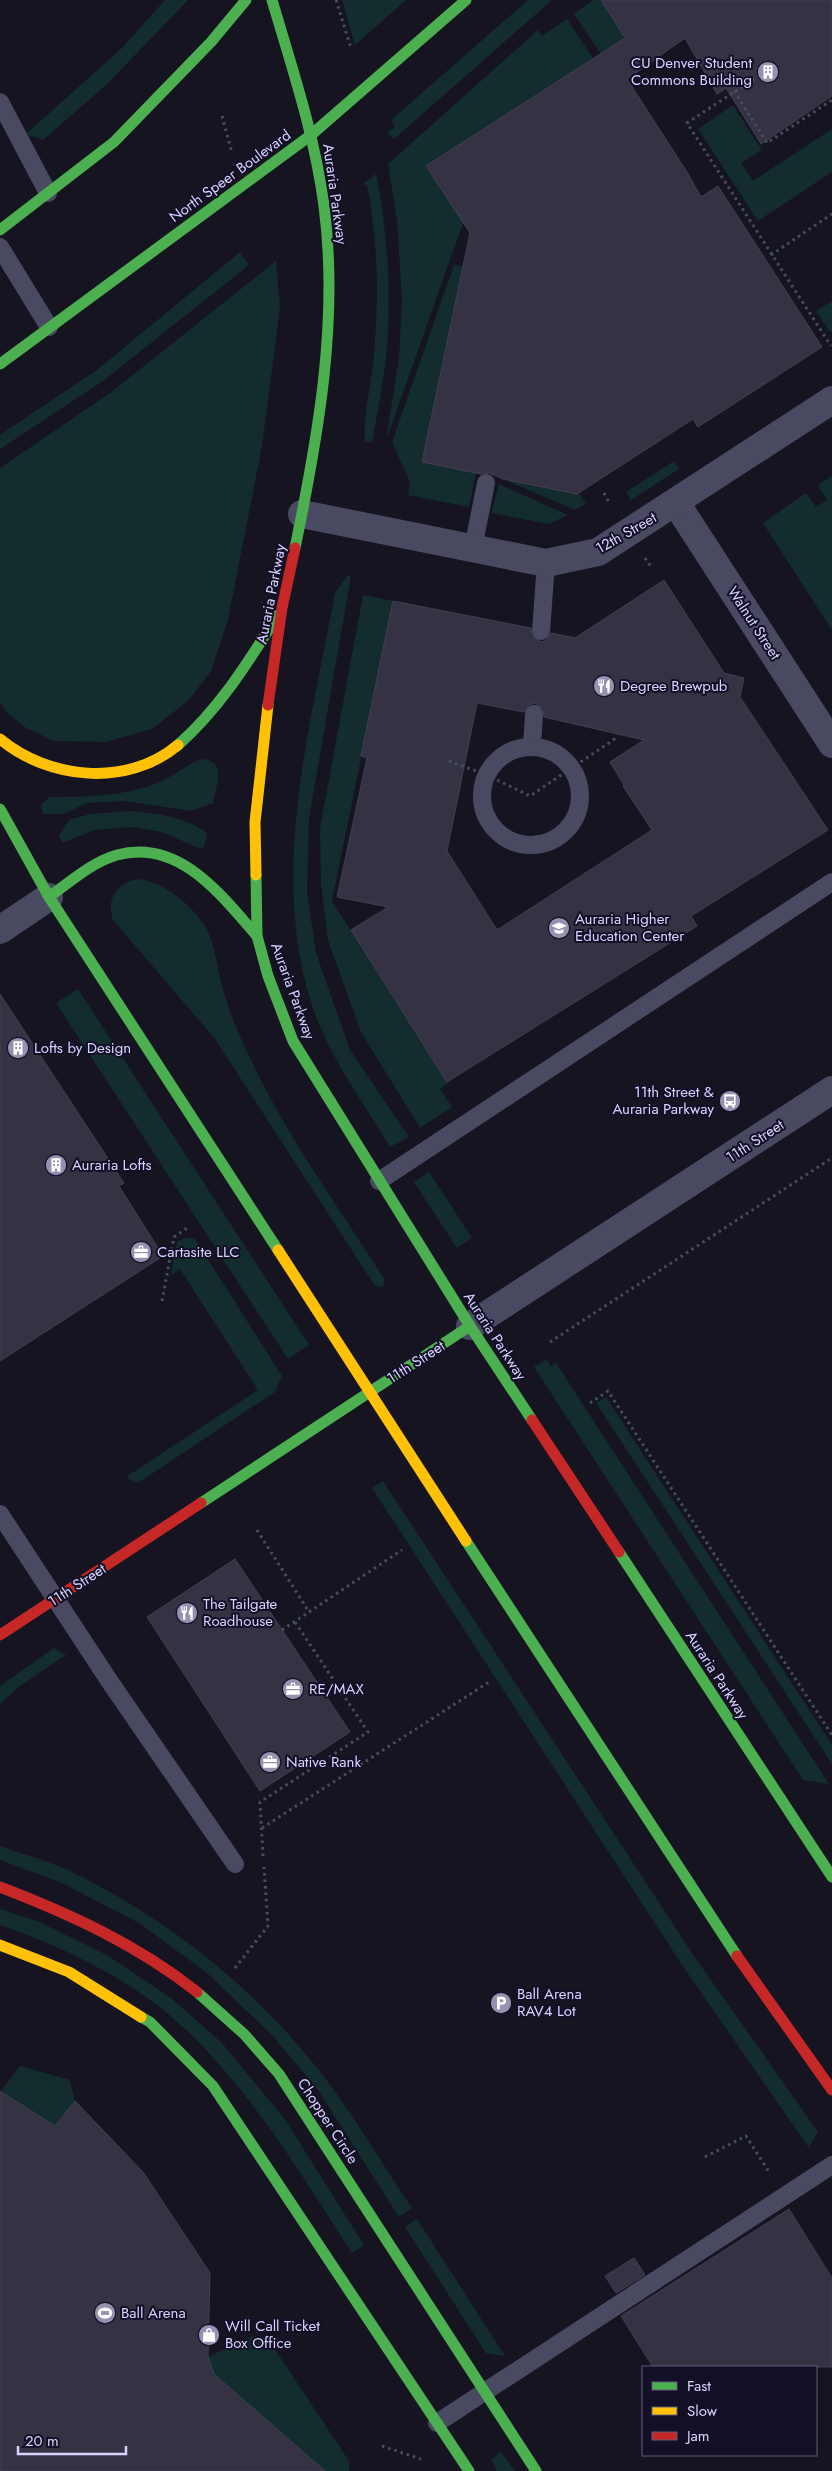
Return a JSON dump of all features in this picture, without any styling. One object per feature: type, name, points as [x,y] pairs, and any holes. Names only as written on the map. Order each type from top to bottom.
[{"type":"main road","points":[[0,230],[114,142],[211,42],[246,0]]},
{"type":"main road","name":"Auraria Parkway","points":[[272,0],[311,135],[324,206],[329,269],[327,357],[302,514],[282,608],[271,678],[255,822],[257,936],[268,976],[293,1041],[379,1181],[470,1326],[832,1877]]},
{"type":"main road","name":"North Speer Boulevard","points":[[0,364],[311,135],[466,0]]},
{"type":"main road","points":[[0,740],[10,748],[37,763],[62,771],[88,774],[120,772],[151,763],[184,743],[211,716],[282,608]]},
{"type":"main road","points":[[0,809],[49,897],[124,1010],[369,1393],[734,1951],[832,2090]]},
{"type":"main road","points":[[49,897],[90,869],[117,856],[152,852],[186,864],[199,873],[257,936]]},
{"type":"main road","name":"11th Street","points":[[0,1635],[470,1326]]},
{"type":"main road","name":"Chopper Circle","points":[[0,1887],[51,1906],[128,1944],[185,1983],[238,2028],[279,2074],[536,2471]]},
{"type":"main road","points":[[0,1945],[69,1972],[150,2022],[213,2086],[469,2471]]},
{"type":"street","name":"12th Street","points":[[302,514],[546,563],[598,552],[832,400]]},
{"type":"street","name":"Walnut Street","points":[[676,502],[832,744]]},
{"type":"street","points":[[0,930],[49,897]]},
{"type":"street","name":"11th Street","points":[[470,1326],[832,1090]]},
{"type":"lane","points":[[0,102],[48,193]]},
{"type":"lane","points":[[0,246],[49,328]]},
{"type":"lane","points":[[474,548],[486,483]]},
{"type":"lane","points":[[541,630],[546,563]]},
{"type":"lane","points":[[532,746],[534,714]]},
{"type":"lane","points":[[532,746],[548,749],[561,756],[572,768],[579,782],[581,798],[577,813],[569,827],[557,838],[542,844],[527,845],[512,841],[498,832],[488,820],[483,805],[482,789],[486,775],[494,762],[505,753],[518,748],[532,746]]},
{"type":"lane","points":[[379,1181],[832,882]]},
{"type":"lane","points":[[0,1514],[235,1864]]},
{"type":"lane","points":[[437,2423],[832,2165]]},
{"type":"path","points":[[336,0],[351,48]]},
{"type":"path","points":[[754,79],[687,123],[831,346]]},
{"type":"path","points":[[734,92],[767,143],[832,100]]},
{"type":"path","points":[[222,116],[233,156]]},
{"type":"path","points":[[771,255],[832,214]]},
{"type":"path","points":[[449,761],[486,775],[530,796],[616,738]]},
{"type":"path","points":[[550,1342],[832,1158]]},
{"type":"path","points":[[162,1301],[174,1237],[190,1226]]},
{"type":"path","points":[[590,1403],[608,1391],[832,1735]]},
{"type":"path","points":[[257,1530],[309,1612]]},
{"type":"path","points":[[282,1630],[402,1550]]},
{"type":"path","points":[[260,1802],[368,1732],[294,1622]]},
{"type":"path","points":[[262,1829],[489,1682]]},
{"type":"path","points":[[235,1968],[268,1926]]},
{"type":"path","points":[[705,2156],[746,2136],[784,2196]]},
{"type":"path","points":[[382,2446],[427,2461]]},
{"type":"green space","points":[[165,0],[188,0],[105,86],[43,140],[26,134],[122,48]]},
{"type":"green space","points":[[342,0],[406,0],[355,45]]},
{"type":"green space","points":[[528,0],[552,0],[394,139],[387,133],[395,127],[391,120]]},
{"type":"green space","points":[[593,0],[613,0],[628,42],[611,54],[607,49],[601,54],[574,14]]},
{"type":"green space","points":[[567,19],[593,58],[427,166],[463,223],[388,435],[399,357],[402,299],[397,221],[388,164],[538,30],[542,36]]},
{"type":"green space","points":[[733,105],[762,150],[741,163],[753,181],[832,129],[832,172],[758,221],[698,129]]},
{"type":"green space","points":[[376,174],[386,243],[389,312],[386,358],[372,442],[365,442],[366,413],[375,343],[377,275],[371,207],[367,185],[364,185],[364,183]]},
{"type":"green space","points":[[240,252],[249,265],[103,381],[0,449],[0,435],[97,370]]},
{"type":"green space","points":[[276,261],[280,308],[262,446],[228,620],[211,671],[189,700],[152,729],[106,742],[54,741],[26,728],[6,712],[0,702],[0,468],[110,393]]},
{"type":"green space","points":[[454,265],[463,266],[422,461],[476,473],[469,507],[408,495],[410,482],[392,442]]},
{"type":"green space","points":[[832,301],[832,331],[830,332],[816,311]]},
{"type":"green space","points":[[674,461],[679,469],[631,500],[626,492]]},
{"type":"green space","points":[[832,476],[832,630],[763,523],[806,493],[816,507],[827,500],[818,485]]},
{"type":"green space","points":[[503,479],[579,493],[586,504],[575,510]]},
{"type":"green space","points":[[499,484],[568,515],[549,524],[491,513]]},
{"type":"green space","points":[[347,576],[351,576],[309,818],[307,892],[316,953],[350,1050],[409,1137],[390,1147],[342,1070],[318,1022],[302,970],[295,917],[293,863],[297,808],[305,754],[335,593]]},
{"type":"green space","points":[[363,595],[393,601],[332,901],[448,1083],[440,1089],[452,1107],[420,1128],[361,1032],[328,940],[321,884],[320,828]]},
{"type":"green space","points":[[201,759],[209,760],[215,764],[218,781],[213,803],[191,811],[125,801],[87,803],[63,814],[43,814],[41,805],[50,797],[92,796],[120,793],[147,787],[160,782]]},
{"type":"green space","points":[[130,811],[180,819],[198,827],[207,833],[204,847],[198,848],[162,832],[132,827],[95,830],[62,843],[59,836],[69,820],[90,814]]},
{"type":"green space","points":[[139,879],[157,884],[175,895],[197,915],[207,929],[230,1012],[259,1076],[292,1136],[385,1280],[383,1287],[375,1286],[215,1039],[113,920],[111,905],[115,893],[125,884]]},
{"type":"green space","points":[[78,989],[309,1345],[288,1359],[56,1003]]},
{"type":"green space","points":[[429,1172],[472,1238],[457,1248],[414,1182]]},
{"type":"green space","points":[[185,1238],[195,1239],[282,1376],[275,1392],[138,1483],[126,1477],[258,1390],[180,1269],[171,1275],[177,1242]]},
{"type":"green space","points":[[547,1359],[551,1366],[556,1363],[829,1784],[803,1780],[534,1367]]},
{"type":"green space","points":[[606,1397],[832,1745],[832,1764],[596,1403]]},
{"type":"green space","points":[[383,1481],[694,1956],[818,2132],[809,2148],[682,1965],[372,1488]]},
{"type":"green space","points":[[54,1648],[66,1655],[20,1686],[0,1704],[0,1686]]},
{"type":"green space","points":[[0,1846],[60,1866],[142,1911],[177,1935],[243,1988],[273,2018],[328,2082],[412,2208],[399,2217],[318,2090],[273,2036],[207,1973],[139,1923],[62,1883],[0,1860]]},
{"type":"green space","points":[[0,1909],[37,1921],[107,1955],[171,1998],[222,2043],[284,2118],[364,2245],[352,2253],[266,2123],[217,2062],[190,2034],[161,2008],[104,1971],[63,1950],[0,1925]]},
{"type":"green space","points":[[20,2066],[70,2080],[75,2101],[55,2126],[1,2091]]},
{"type":"green space","points":[[417,2219],[505,2356],[486,2353],[405,2227]]},
{"type":"green space","points":[[252,2336],[267,2341],[274,2348],[349,2461],[349,2471],[325,2471],[214,2374],[208,2357]]},
{"type":"green space","points":[[501,2452],[515,2471],[497,2471],[491,2460]]},
{"type":"building","points":[[601,0],[832,0],[832,96],[761,144],[726,88],[717,94],[685,38],[627,79],[701,197],[718,186],[822,347],[698,427],[693,419],[577,494],[503,479],[489,473],[481,474],[422,462],[470,233],[426,166],[625,38]]},
{"type":"building","points":[[664,580],[724,673],[744,678],[740,697],[828,830],[691,916],[697,926],[447,1082],[351,930],[388,907],[337,897],[367,758],[361,756],[393,601],[531,628],[532,636],[541,642],[546,640],[551,633],[575,638]],"holes":[[[477,703],[524,712],[529,705],[535,703],[543,709],[544,717],[644,740],[610,762],[623,786],[652,830],[497,930],[447,851]]]},
{"type":"building","points":[[0,994],[124,1183],[119,1186],[163,1256],[0,1361]]},
{"type":"building","points":[[235,1559],[350,1732],[260,1791],[147,1617]]},
{"type":"building","name":"Ball Arena","points":[[0,2091],[55,2126],[75,2101],[143,2172],[210,2273],[208,2357],[214,2374],[325,2471],[0,2471]]},
{"type":"building","points":[[789,2209],[832,2278],[832,2367],[652,2366],[621,2316]]},
{"type":"building","points":[[634,2258],[645,2275],[616,2293],[605,2276]]},
{"type":"traffic: fast","points":[[0,230],[114,142],[211,42],[246,0]]},
{"type":"traffic: fast","points":[[272,0],[315,154],[324,206],[328,249],[329,292],[324,378],[311,464],[295,548]]},
{"type":"traffic: fast","points":[[0,364],[311,135],[466,0]]},
{"type":"traffic: fast","points":[[178,745],[220,700],[278,615]]},
{"type":"traffic: fast","points":[[0,809],[49,897],[278,1250]]},
{"type":"traffic: fast","points":[[49,897],[82,873],[108,858],[139,852],[160,855],[179,862],[197,874],[229,904],[257,936]]},
{"type":"traffic: fast","points":[[256,875],[257,936],[268,976],[293,1041],[470,1326],[532,1420]]},
{"type":"traffic: fast","points":[[201,1503],[470,1326]]},
{"type":"traffic: fast","points":[[466,1541],[737,1956]]},
{"type":"traffic: fast","points":[[619,1552],[832,1877]]},
{"type":"traffic: fast","points":[[197,1992],[244,2034],[279,2074],[536,2471]]},
{"type":"traffic: fast","points":[[141,2017],[150,2022],[213,2086],[469,2471]]},
{"type":"traffic: slow","points":[[256,875],[255,822],[268,705]]},
{"type":"traffic: slow","points":[[0,739],[19,753],[41,763],[64,770],[88,773],[112,773],[135,768],[158,759],[178,745]]},
{"type":"traffic: slow","points":[[278,1250],[466,1541]]},
{"type":"traffic: slow","points":[[0,1945],[69,1972],[141,2017]]},
{"type":"traffic: jam","points":[[268,705],[282,608],[295,548]]},
{"type":"traffic: jam","points":[[532,1420],[619,1552]]},
{"type":"traffic: jam","points":[[0,1635],[201,1503]]},
{"type":"traffic: jam","points":[[0,1887],[52,1908],[103,1932],[151,1960],[197,1992]]},
{"type":"traffic: jam","points":[[737,1956],[832,2090]]},
{"type":"place","name":"CU Denver Student Commons Building","points":[[768,72]]},
{"type":"place","name":"Degree Brewpub","points":[[604,686]]},
{"type":"place","name":"Auraria Higher Education Center","points":[[559,928]]},
{"type":"place","name":"Lofts by Design","points":[[18,1048]]},
{"type":"place","name":"11th Street & Auraria Parkway","points":[[730,1101]]},
{"type":"place","name":"Auraria Lofts","points":[[56,1165]]},
{"type":"place","name":"Cartasite LLC","points":[[141,1252]]},
{"type":"place","name":"The Tailgate Roadhouse","points":[[187,1613]]},
{"type":"place","name":"RE/MAX","points":[[293,1689]]},
{"type":"place","name":"Native Rank","points":[[270,1762]]},
{"type":"place","name":"Ball Arena RAV4 Lot","points":[[501,2003]]},
{"type":"place","name":"Ball Arena","points":[[105,2313]]},
{"type":"place","name":"Will Call Ticket Box Office","points":[[209,2335]]}]
